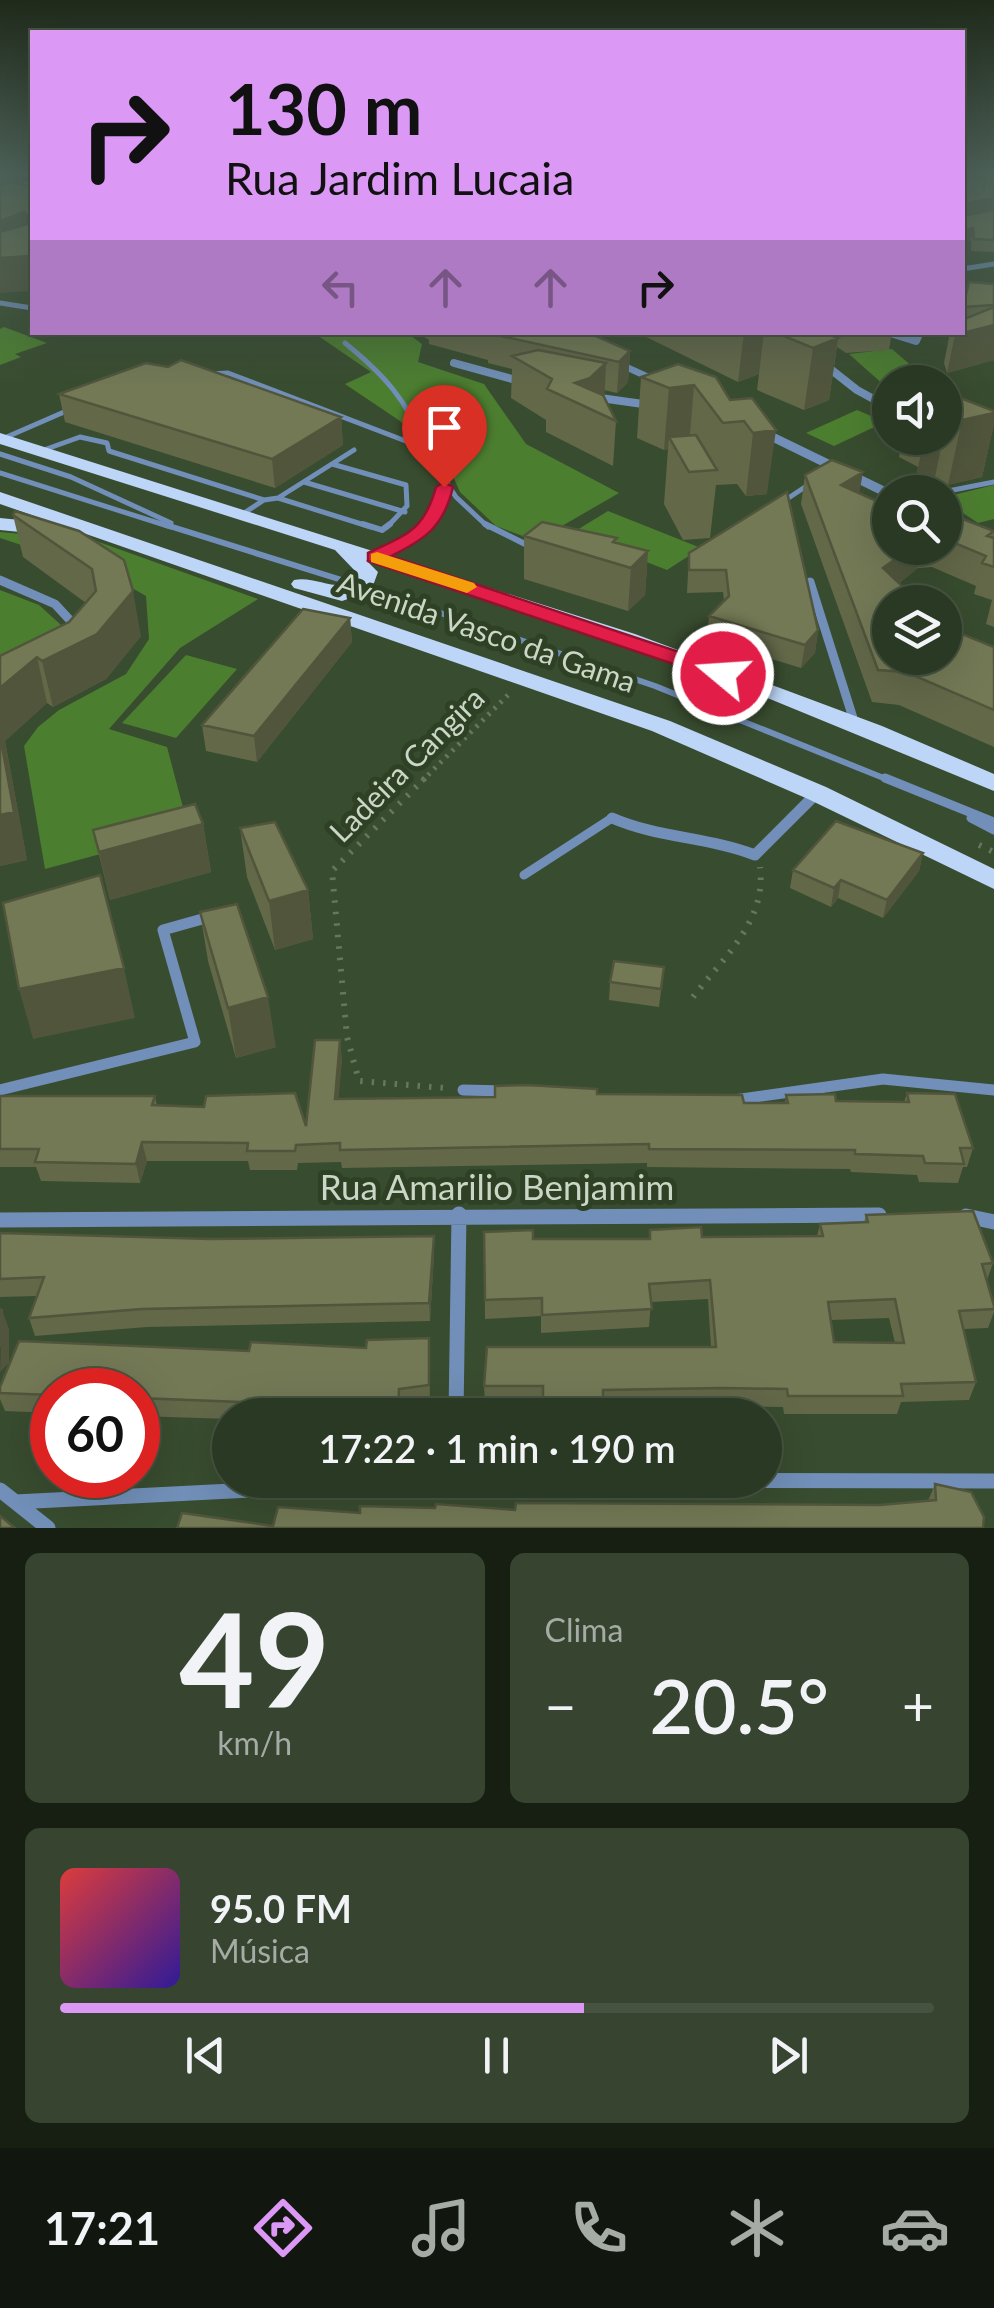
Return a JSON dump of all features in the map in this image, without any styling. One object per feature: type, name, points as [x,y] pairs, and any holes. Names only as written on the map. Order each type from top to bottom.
[{"type":"main road","name":"Avenida Vasco da Gama","points":[[1,444],[41,452],[374,557],[854,722],[994,783]]},
{"type":"main road","name":"Avenida Vasco da Gama","points":[[0,498],[662,726],[817,793],[994,880]]},
{"type":"main road","points":[[0,524],[125,540],[254,568],[332,594],[351,595],[364,587],[368,572],[332,544]]},
{"type":"street","points":[[965,260],[994,262]]},
{"type":"street","points":[[965,267],[994,262]]},
{"type":"street","points":[[0,303],[30,308]]},
{"type":"street","points":[[894,335],[916,341],[919,335]]},
{"type":"street","points":[[594,351],[682,393]]},
{"type":"street","points":[[818,359],[872,398]]},
{"type":"street","points":[[454,363],[532,384]]},
{"type":"street","points":[[576,394],[655,406]]},
{"type":"street","points":[[748,425],[872,485]]},
{"type":"street","points":[[0,580],[54,602],[79,630],[76,639]]},
{"type":"street","points":[[810,582],[854,722]]},
{"type":"street","points":[[612,818],[634,829],[710,840],[756,855],[817,793]]},
{"type":"street","points":[[0,1090],[195,1042],[163,930],[220,914]]},
{"type":"street","points":[[716,1101],[770,1097],[870,1080],[912,1079],[994,1090]]},
{"type":"street","points":[[464,1090],[515,1091]]},
{"type":"street","points":[[456,1398],[459,1214]]},
{"type":"street","name":"Rua Amarilio Benjamim","points":[[0,1220],[459,1214],[904,1215]]},
{"type":"street","points":[[942,1216],[994,1222]]},
{"type":"street","points":[[782,1480],[994,1480]]},
{"type":"street","points":[[0,1490],[48,1528]]},
{"type":"street","points":[[15,1502],[212,1492]]},
{"type":"lane","points":[[345,343],[391,380],[419,426],[424,448],[444,487],[474,519],[516,543],[538,550]]},
{"type":"lane","points":[[198,375],[228,373],[424,448]]},
{"type":"lane","points":[[1,444],[79,406]]},
{"type":"lane","points":[[41,452],[70,438],[87,437],[107,444],[109,451],[264,500]]},
{"type":"lane","points":[[1,444],[208,538]]},
{"type":"lane","points":[[241,515],[264,500],[278,498],[354,450]]},
{"type":"lane","points":[[278,498],[382,530],[404,512],[409,501],[406,485],[332,464]]},
{"type":"lane","points":[[778,504],[836,467]]},
{"type":"lane","points":[[0,474],[364,587],[729,713],[994,822]]},
{"type":"lane","points":[[304,482],[404,512]]},
{"type":"lane","points":[[962,488],[994,482]]},
{"type":"lane","points":[[374,557],[427,528],[438,513],[444,487]]},
{"type":"lane","points":[[940,802],[994,830]]},
{"type":"lane","points":[[524,875],[612,818]]},
{"type":"path","name":"Ladeira Cangira","points":[[464,1090],[359,1081],[347,1038],[332,871],[524,678]]},
{"type":"path","points":[[693,997],[761,904],[765,886],[756,855]]},
{"type":"green space","points":[[4,327],[47,343],[15,354],[21,357],[0,365],[0,329]]},
{"type":"green space","points":[[317,335],[410,335],[422,344],[418,362],[484,384],[526,444],[619,493],[536,541],[496,526],[460,492],[447,463],[400,421],[345,384],[371,372]]},
{"type":"green space","points":[[892,349],[910,365],[872,365],[872,374],[849,354]]},
{"type":"green space","points":[[857,410],[872,416],[872,428],[834,446],[806,433]]},
{"type":"green space","points":[[994,485],[994,519],[978,523],[962,512],[962,493]]},
{"type":"green space","points":[[608,511],[701,548],[667,570],[572,533]]},
{"type":"green space","points":[[0,532],[96,541],[258,599],[180,648],[109,729],[167,747],[189,830],[45,869],[24,746],[38,727],[59,710],[126,674],[149,639],[146,596],[104,572],[0,538]]},
{"type":"green space","points":[[0,590],[39,605],[61,625],[55,647],[0,676]]},
{"type":"green space","points":[[186,655],[237,669],[176,738],[122,723]]},
{"type":"building","points":[[0,245],[30,245],[30,256],[0,258]]},
{"type":"building","points":[[969,282],[994,284],[994,305],[965,307]]},
{"type":"building","points":[[994,307],[994,325],[965,332],[965,319]]},
{"type":"building","points":[[497,335],[594,335],[630,351],[619,362]]},
{"type":"building","points":[[781,335],[838,338],[813,348]]},
{"type":"building","points":[[538,350],[606,363],[590,378],[575,383],[603,395],[616,421],[547,389],[552,379],[512,356]]},
{"type":"building","points":[[181,360],[341,417],[272,459],[59,394],[146,363],[168,367]]},
{"type":"building","points":[[678,364],[716,377],[730,400],[752,398],[776,430],[753,433],[744,421],[723,423],[694,385],[669,388],[641,377]]},
{"type":"building","points":[[962,399],[994,411],[962,420]]},
{"type":"building","points":[[696,435],[717,470],[689,472],[669,437]]},
{"type":"building","points":[[832,460],[863,472],[841,485],[872,499],[872,565],[887,565],[883,568],[901,585],[872,585],[872,654],[805,475]]},
{"type":"building","points":[[787,492],[818,630],[805,645],[709,616],[729,596],[726,570],[689,570],[689,553]]},
{"type":"building","points":[[15,511],[79,531],[124,560],[133,591],[97,634],[42,661],[37,657],[0,688],[0,656],[69,622],[96,591],[92,569],[13,515]]},
{"type":"building","points":[[962,519],[994,531],[987,536],[994,538],[994,567],[982,563],[986,556],[962,546]]},
{"type":"building","points":[[542,522],[617,538],[613,542],[648,551],[631,568],[524,536]]},
{"type":"building","points":[[303,609],[350,618],[254,736],[202,725]]},
{"type":"building","points":[[962,634],[994,647],[994,710],[913,675],[962,675]]},
{"type":"building","points":[[0,735],[14,812],[0,815]]},
{"type":"building","points":[[195,804],[203,824],[99,852],[93,830]]},
{"type":"building","points":[[836,821],[923,853],[887,900],[841,880],[834,888],[793,870]]},
{"type":"building","points":[[275,822],[308,890],[269,901],[240,828]]},
{"type":"building","points":[[100,875],[124,968],[19,989],[3,903]]},
{"type":"building","points":[[237,904],[268,997],[228,1008],[200,912]]},
{"type":"building","points":[[614,961],[664,967],[661,989],[610,982]]},
{"type":"building","points":[[315,1040],[340,1040],[335,1099],[495,1097],[495,1086],[527,1085],[597,1089],[597,1094],[742,1095],[744,1103],[788,1103],[786,1095],[835,1094],[836,1101],[909,1102],[907,1093],[955,1094],[973,1148],[960,1148],[964,1164],[925,1163],[923,1156],[855,1154],[855,1150],[649,1149],[649,1144],[340,1150],[340,1143],[296,1145],[295,1151],[247,1151],[248,1143],[142,1142],[136,1164],[35,1162],[39,1149],[0,1149],[0,1096],[155,1096],[152,1105],[204,1107],[206,1096],[295,1093],[306,1126]]},
{"type":"building","points":[[973,1211],[993,1263],[982,1264],[994,1306],[959,1311],[976,1382],[901,1384],[903,1396],[788,1396],[787,1389],[721,1388],[603,1390],[603,1398],[543,1398],[543,1386],[484,1386],[487,1347],[716,1347],[710,1280],[649,1284],[652,1309],[542,1315],[542,1298],[485,1300],[484,1232],[533,1230],[533,1239],[650,1239],[650,1230],[701,1227],[702,1237],[823,1236],[820,1224],[868,1222],[866,1215]],"holes":[[[895,1299],[904,1343],[834,1342],[828,1302]]]},
{"type":"building","points":[[0,1233],[210,1239],[434,1236],[429,1303],[142,1309],[29,1318],[44,1277],[0,1279]]},
{"type":"building","points":[[0,1309],[2,1344],[0,1346]]},
{"type":"building","points":[[429,1338],[429,1385],[399,1389],[399,1398],[160,1399],[160,1368],[30,1368],[30,1394],[0,1393],[19,1341],[249,1351],[251,1342],[366,1348],[367,1340]]},
{"type":"building","points":[[935,1484],[971,1492],[984,1517],[983,1528],[177,1528],[182,1513],[273,1526],[278,1507],[360,1513],[360,1506],[435,1508],[436,1504],[515,1510],[516,1503],[880,1505],[936,1500]]},
{"type":"building","points":[[0,1516],[15,1528],[0,1528]]},
{"type":"slow traffic","points":[[377,558],[467,587]]},
{"type":"route","points":[[444,487],[438,513],[427,528],[374,557],[723,674]]}]
